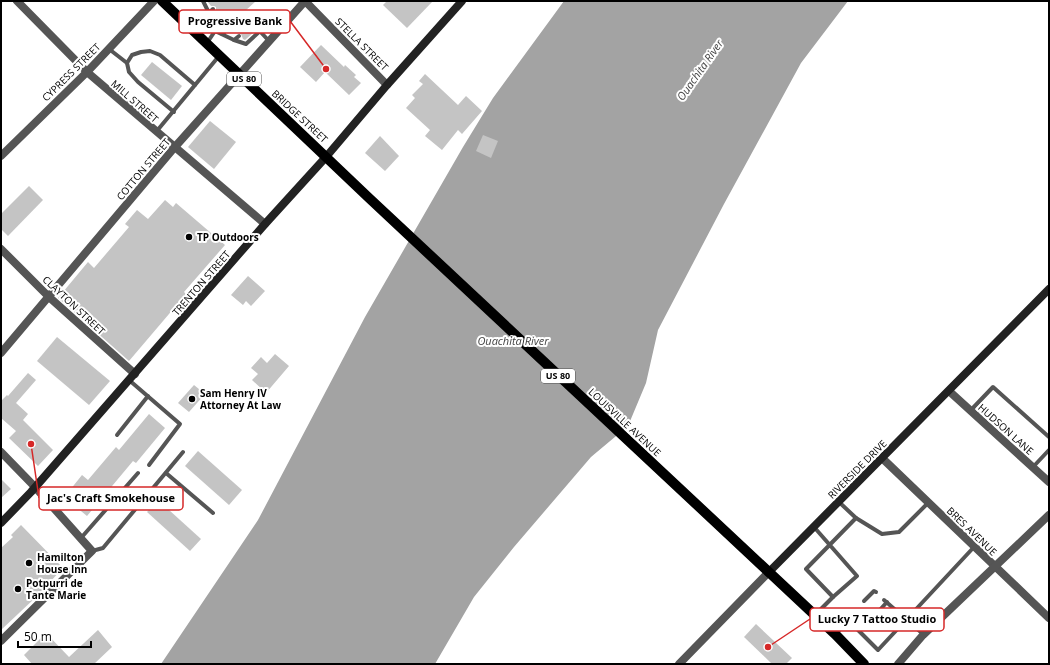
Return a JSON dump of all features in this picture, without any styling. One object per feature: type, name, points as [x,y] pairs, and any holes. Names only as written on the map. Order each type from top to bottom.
[{"type":"main road","name":"BRIDGE STREET","points":[[162,1],[369,198]]},
{"type":"main road","name":"LOUISVILLE AVENUE","points":[[369,198],[768,573],[835,634],[864,664]]},
{"type":"street","name":"MILL STREET","points":[[17,1],[87,72],[174,148],[265,224]]},
{"type":"street","name":"CYPRESS STREET","points":[[1,156],[87,72],[154,1]]},
{"type":"street","name":"STELLA STREET","points":[[305,1],[387,85]]},
{"type":"street","name":"COTTON STREET","points":[[1,353],[174,148],[305,1]]},
{"type":"street","name":"TRENTON STREET","points":[[1,522],[35,487],[462,1]]},
{"type":"street","name":"CLAYTON STREET","points":[[1,249],[132,377]]},
{"type":"street","name":"RIVERSIDE DRIVE","points":[[679,664],[1049,289]]},
{"type":"street","name":"HUDSON LANE","points":[[949,391],[1049,482]]},
{"type":"street","points":[[1,452],[35,487],[92,551],[1,641]]},
{"type":"street","name":"BRES AVENUE","points":[[882,458],[994,567],[1049,618]]},
{"type":"street","points":[[898,664],[923,635],[1049,515]]},
{"type":"lane","points":[[203,1],[215,31],[246,44],[260,31]]},
{"type":"lane","points":[[209,13],[213,8]]},
{"type":"lane","points":[[240,18],[244,14],[270,41]]},
{"type":"lane","points":[[213,26],[221,17]]},
{"type":"lane","points":[[248,27],[253,23]]},
{"type":"lane","points":[[222,34],[231,27]]},
{"type":"lane","points":[[206,44],[215,31]]},
{"type":"lane","points":[[234,40],[239,36]]},
{"type":"lane","points":[[109,49],[127,63],[129,72],[138,82],[174,112]]},
{"type":"lane","points":[[127,63],[132,55],[150,51],[160,55],[195,85]]},
{"type":"lane","points":[[156,132],[219,56]]},
{"type":"lane","points":[[132,377],[148,396],[180,424],[149,465]]},
{"type":"lane","points":[[971,410],[993,387],[1049,437]]},
{"type":"lane","points":[[117,435],[148,396]]},
{"type":"lane","points":[[1033,467],[1049,450]]},
{"type":"lane","points":[[92,551],[103,548],[183,452]]},
{"type":"lane","points":[[81,538],[138,473]]},
{"type":"lane","points":[[166,473],[213,513]]},
{"type":"lane","points":[[839,502],[856,518],[882,534],[900,532],[928,503]]},
{"type":"lane","points":[[833,597],[806,569],[856,518]]},
{"type":"lane","points":[[814,527],[857,576],[814,616]]},
{"type":"lane","points":[[848,616],[846,618],[849,622],[870,639],[878,650],[974,547]]},
{"type":"lane","points":[[864,601],[874,591],[876,592]]},
{"type":"lane","points":[[878,612],[885,601],[923,635]]},
{"type":"lane","points":[[887,622],[896,611]]},
{"type":"lane","points":[[835,634],[849,622]]},
{"type":"water","name":"Ouachita River","points":[[564,1],[848,1],[801,63],[724,204],[658,330],[646,383],[628,426],[591,457],[514,547],[474,597],[435,664],[161,664],[258,520],[365,317],[463,147],[493,98]]},
{"type":"building","points":[[207,1],[256,1],[245,11],[240,11],[239,17],[254,32],[245,40],[243,39],[241,34],[233,30],[233,25],[229,24],[224,19],[224,15],[219,14],[216,11],[216,7],[211,6]]},
{"type":"building","points":[[387,1],[433,1],[407,28],[383,5]]},
{"type":"building","points":[[321,45],[344,67],[345,65],[356,75],[354,77],[361,83],[349,95],[325,72],[316,82],[300,67]]},
{"type":"building","points":[[152,62],[182,86],[171,100],[141,75]]},
{"type":"building","points":[[425,74],[458,105],[466,96],[482,111],[462,134],[458,130],[442,150],[425,136],[430,130],[406,108],[415,98],[412,95],[423,84],[419,81]]},
{"type":"building","points":[[210,121],[236,142],[214,169],[188,147]]},
{"type":"building","points":[[483,135],[498,141],[491,158],[476,151]]},
{"type":"building","points":[[380,136],[399,156],[385,171],[365,153]]},
{"type":"building","points":[[29,186],[43,200],[8,236],[1,229],[1,214]]},
{"type":"building","points":[[165,200],[173,207],[176,203],[225,245],[184,292],[186,294],[129,361],[58,298],[88,262],[94,268],[129,227],[125,224],[137,210],[148,219]]},
{"type":"building","points":[[248,276],[265,291],[251,306],[246,301],[243,305],[231,295]]},
{"type":"building","points":[[57,337],[110,381],[89,405],[37,361]]},
{"type":"building","points":[[275,354],[289,366],[266,393],[252,380],[258,374],[251,368],[261,357],[267,363]]},
{"type":"building","points":[[28,373],[36,380],[16,403],[28,414],[23,420],[53,450],[38,466],[9,438],[16,431],[1,418],[1,401],[7,395],[8,396]]},
{"type":"building","name":"Sam Henry IV Attorney At Law","points":[[194,385],[205,394],[189,412],[178,403]]},
{"type":"building","points":[[149,414],[165,428],[136,463],[133,461],[87,516],[70,502],[76,495],[70,490],[82,475],[88,480],[116,447],[119,450]]},
{"type":"building","points":[[198,451],[242,490],[229,505],[185,466]]},
{"type":"building","points":[[1,479],[11,489],[1,498]]},
{"type":"building","points":[[158,500],[201,539],[190,551],[147,512]]},
{"type":"building","points":[[21,525],[63,568],[35,598],[1,630],[1,548],[13,537],[11,535]]},
{"type":"building","points":[[756,624],[792,658],[786,664],[772,664],[744,637]]},
{"type":"building","points":[[98,630],[112,647],[94,664],[32,664],[24,655],[46,633],[69,657]]},
{"type":"place","name":"Progressive Bank","points":[[326,69]]},
{"type":"place","name":"TP Outdoors","points":[[189,237]]},
{"type":"place","name":"Sam Henry IV Attorney At Law","points":[[192,399]]},
{"type":"place","name":"Jac's Craft Smokehouse","points":[[31,444]]},
{"type":"place","name":"Hamilton House Inn","points":[[29,563]]},
{"type":"place","name":"Potpurri de Tante Marie","points":[[18,589]]},
{"type":"place","name":"Lucky 7 Tattoo Studio","points":[[768,647]]}]
